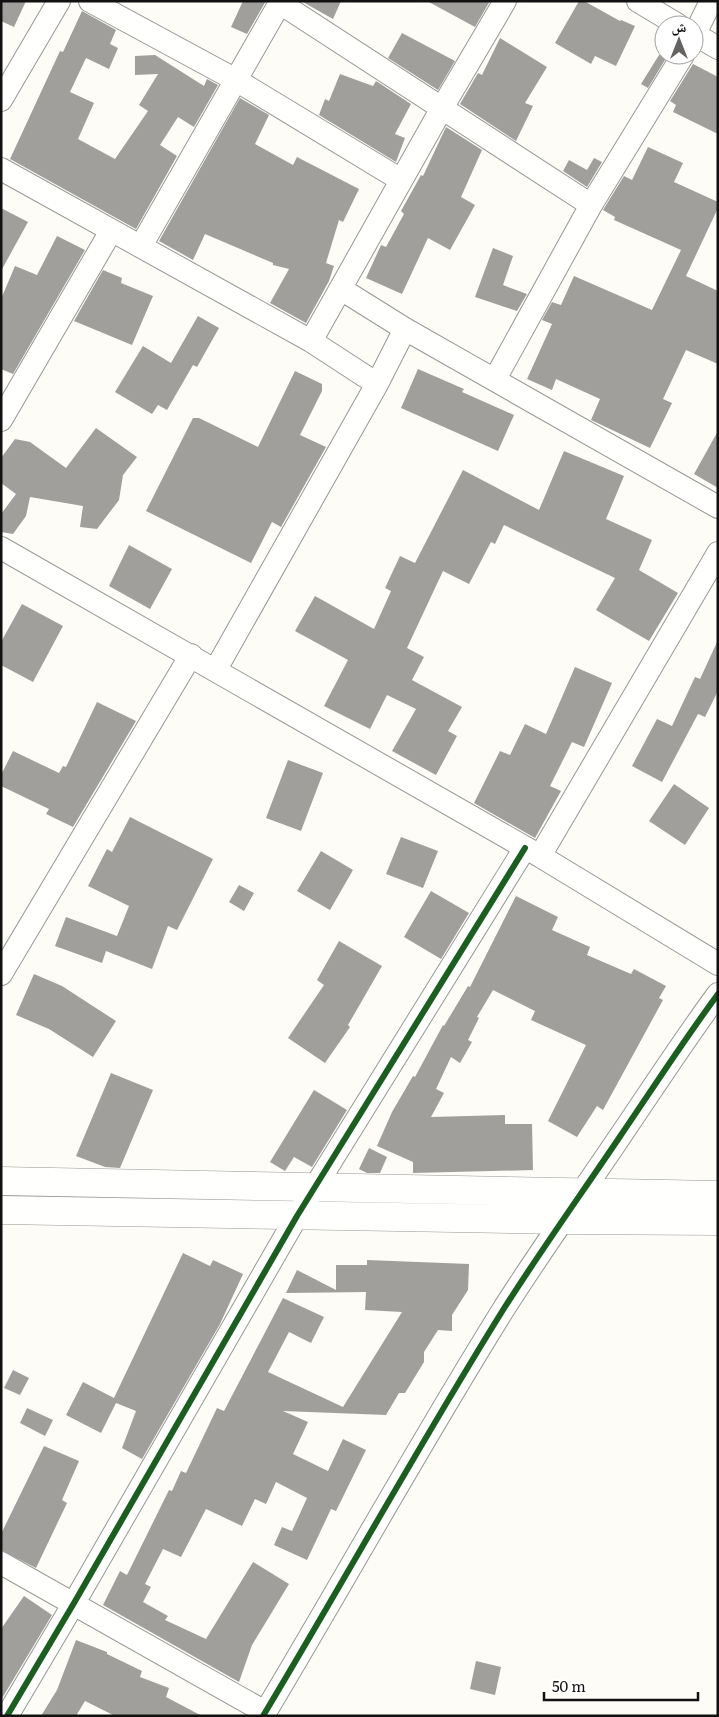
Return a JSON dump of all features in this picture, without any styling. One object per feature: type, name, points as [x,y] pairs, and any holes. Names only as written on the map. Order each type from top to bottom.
[{"type":"street","points":[[1,100],[59,1]]},
{"type":"street","points":[[90,1],[236,80],[401,180]]},
{"type":"street","points":[[311,342],[401,180],[505,1]]},
{"type":"street","points":[[638,1],[661,15]]},
{"type":"street","points":[[702,15],[711,1]]},
{"type":"street","points":[[141,246],[280,2],[591,205]]},
{"type":"street","points":[[704,40],[718,48]]},
{"type":"street","points":[[495,379],[591,205],[677,65]]},
{"type":"street","points":[[1,168],[110,231],[141,246],[311,342],[377,384]]},
{"type":"street","points":[[1,420],[110,231]]},
{"type":"street","points":[[341,289],[405,329],[718,506]]},
{"type":"street","points":[[216,669],[377,384],[405,329]]},
{"type":"street","points":[[1,548],[216,669],[533,852],[718,964]]},
{"type":"street","points":[[6,1716],[74,1603],[314,1188],[533,852],[718,553]]},
{"type":"street","points":[[1,974],[191,655]]},
{"type":"street","points":[[1,1563],[74,1603],[264,1714],[444,1407],[561,1220],[582,1193],[691,1030],[718,994]]},
{"type":"street","points":[[1,1181],[718,1195]]},
{"type":"street","points":[[1,1210],[718,1221]]},
{"type":"building","points":[[1,1],[26,1],[14,27],[1,21]]},
{"type":"building","points":[[243,1],[266,1],[247,34],[231,27]]},
{"type":"building","points":[[301,1],[341,1],[333,19]]},
{"type":"building","points":[[427,1],[490,1],[475,27]]},
{"type":"building","points":[[579,1],[584,1],[620,21],[635,26],[616,66],[595,56],[591,64],[555,43]]},
{"type":"building","points":[[82,11],[116,30],[110,44],[118,48],[109,69],[86,58],[70,92],[94,103],[78,139],[115,159],[148,111],[139,105],[158,74],[135,75],[135,56],[155,55],[204,86],[207,79],[218,85],[194,127],[178,117],[160,145],[177,156],[136,229],[10,159],[60,51],[63,52]]},
{"type":"building","points":[[402,33],[455,61],[438,90],[388,58]]},
{"type":"building","points":[[500,38],[547,67],[525,103],[533,106],[516,141],[460,104],[478,73],[482,75]]},
{"type":"building","points":[[654,63],[654,65],[662,65],[648,88],[641,84]]},
{"type":"building","points":[[692,65],[718,77],[718,134],[673,112],[676,105],[670,101]]},
{"type":"building","points":[[340,74],[373,86],[376,81],[411,104],[395,134],[405,138],[396,162],[319,115],[325,99],[329,101]]},
{"type":"building","points":[[240,98],[269,115],[255,144],[293,165],[297,157],[359,189],[343,222],[339,220],[326,263],[334,266],[329,281],[306,323],[270,303],[289,269],[273,265],[273,263],[205,234],[193,260],[159,241]]},
{"type":"building","points":[[446,127],[482,150],[461,197],[475,205],[450,250],[428,238],[402,294],[366,278],[381,245],[386,247],[404,214],[401,211],[421,175],[423,176]]},
{"type":"building","points":[[648,147],[683,163],[674,182],[718,202],[718,208],[686,276],[718,291],[718,364],[686,350],[663,399],[672,403],[650,448],[591,420],[600,399],[556,379],[552,390],[527,379],[552,324],[542,320],[552,302],[561,305],[574,276],[652,310],[681,250],[614,220],[615,217],[603,210],[624,176],[632,180]]},
{"type":"building","points":[[594,158],[602,162],[587,187],[563,171],[569,160],[587,170]]},
{"type":"building","points":[[1,208],[28,222],[1,271]]},
{"type":"building","points":[[57,236],[85,250],[13,374],[1,369],[1,299],[15,266],[37,275]]},
{"type":"building","points":[[493,248],[513,256],[503,285],[527,294],[517,311],[475,297]]},
{"type":"building","points":[[103,270],[122,278],[121,283],[153,296],[132,345],[74,321]]},
{"type":"building","points":[[198,316],[219,328],[197,367],[193,365],[167,410],[158,405],[152,414],[115,392],[143,346],[171,363]]},
{"type":"building","points":[[418,369],[464,389],[462,392],[514,415],[498,451],[401,408]]},
{"type":"building","points":[[295,371],[322,384],[322,391],[300,435],[326,447],[281,527],[272,522],[251,563],[146,511],[193,418],[199,418],[258,447]]},
{"type":"building","points":[[96,428],[137,457],[123,475],[119,500],[97,529],[80,527],[83,506],[30,497],[26,516],[13,534],[1,532],[1,514],[16,494],[1,483],[1,458],[15,439],[30,442],[66,468]]},
{"type":"building","points":[[718,431],[718,488],[694,474]]},
{"type":"building","points":[[564,451],[624,476],[606,519],[652,540],[639,570],[678,593],[649,641],[596,610],[615,578],[504,525],[495,544],[491,542],[469,584],[443,571],[407,648],[424,657],[412,680],[462,707],[448,731],[457,736],[436,775],[392,751],[416,709],[387,695],[370,729],[324,706],[348,660],[295,631],[315,596],[374,629],[391,591],[385,588],[400,556],[415,563],[463,470],[539,510]]},
{"type":"building","points":[[129,545],[172,569],[150,609],[109,586]]},
{"type":"building","points":[[22,604],[63,626],[33,682],[1,665],[1,642]]},
{"type":"building","points":[[718,640],[718,691],[705,717],[698,714],[662,782],[632,766],[657,719],[672,726],[695,677],[700,679]]},
{"type":"building","points":[[575,667],[612,683],[584,747],[572,742],[550,786],[561,791],[535,838],[474,803],[500,751],[510,755],[525,724],[546,734]]},
{"type":"building","points":[[97,702],[136,721],[73,827],[46,814],[49,809],[1,786],[1,775],[13,751],[59,773],[63,766],[66,767]]},
{"type":"building","points":[[288,760],[323,773],[301,831],[266,818]]},
{"type":"building","points":[[674,784],[709,808],[685,845],[649,821]]},
{"type":"building","points":[[130,817],[213,859],[177,930],[168,926],[152,969],[106,951],[102,963],[55,946],[66,917],[117,936],[129,906],[88,886],[107,849],[112,852]]},
{"type":"building","points":[[401,837],[438,851],[423,888],[386,874]]},
{"type":"building","points":[[321,851],[353,870],[330,910],[297,891]]},
{"type":"building","points":[[239,885],[254,893],[244,911],[229,902]]},
{"type":"building","points":[[431,891],[469,913],[441,959],[404,937]]},
{"type":"building","points":[[516,896],[558,917],[552,930],[590,947],[587,955],[631,974],[634,969],[666,986],[659,998],[663,1000],[603,1110],[597,1106],[577,1137],[548,1121],[586,1045],[531,1020],[535,1011],[493,990],[477,1017],[479,1018],[468,1040],[472,1042],[460,1063],[451,1057],[436,1089],[444,1093],[431,1117],[505,1115],[505,1124],[532,1124],[533,1170],[413,1173],[413,1162],[377,1146],[392,1112],[413,1076],[415,1077],[443,1025],[468,986],[470,987]]},
{"type":"building","points":[[339,941],[382,966],[348,1025],[350,1027],[325,1063],[288,1038],[324,985],[317,980]]},
{"type":"building","points":[[34,974],[62,986],[116,1021],[93,1057],[49,1029],[16,1015]]},
{"type":"building","points":[[111,1073],[153,1090],[120,1168],[105,1167],[76,1156]]},
{"type":"building","points":[[314,1090],[347,1110],[312,1167],[294,1157],[285,1171],[270,1162]]},
{"type":"building","points":[[369,1148],[387,1157],[380,1173],[367,1173],[359,1169]]},
{"type":"building","points":[[183,1253],[210,1266],[213,1260],[243,1274],[220,1324],[142,1459],[122,1448],[136,1411],[116,1403],[101,1433],[66,1415],[83,1382],[114,1398]]},
{"type":"building","points":[[367,1260],[469,1264],[468,1290],[452,1315],[452,1331],[438,1330],[424,1352],[424,1362],[405,1393],[399,1393],[386,1415],[283,1411],[308,1422],[293,1454],[328,1471],[343,1439],[366,1450],[336,1511],[331,1509],[307,1560],[274,1545],[282,1527],[292,1531],[307,1498],[276,1482],[266,1504],[255,1499],[242,1526],[206,1509],[181,1557],[163,1549],[145,1584],[151,1587],[143,1602],[168,1616],[165,1620],[206,1639],[253,1562],[289,1584],[252,1645],[239,1682],[103,1605],[120,1571],[127,1575],[169,1490],[172,1491],[181,1471],[186,1473],[217,1408],[224,1411],[283,1298],[324,1317],[311,1343],[289,1332],[268,1372],[343,1407],[402,1312],[365,1310],[366,1292],[286,1293],[297,1270],[336,1290],[336,1265],[367,1265]]},
{"type":"building","points":[[13,1370],[29,1378],[20,1395],[4,1388]]},
{"type":"building","points":[[27,1408],[53,1420],[45,1436],[20,1423]]},
{"type":"building","points":[[44,1446],[79,1461],[62,1500],[67,1503],[36,1568],[1,1550],[1,1534]]},
{"type":"building","points":[[24,1596],[52,1615],[1,1700],[1,1629]]},
{"type":"building","points":[[76,1640],[107,1652],[107,1654],[142,1671],[140,1677],[169,1688],[166,1697],[202,1716],[115,1716],[85,1701],[76,1716],[41,1716],[57,1690]]},
{"type":"building","points":[[476,1661],[501,1667],[495,1695],[470,1689]]},
{"type":"cycle path","points":[[7,1716],[297,1216],[525,848]]},
{"type":"cycle path","points":[[263,1716],[503,1310],[718,994]]}]
